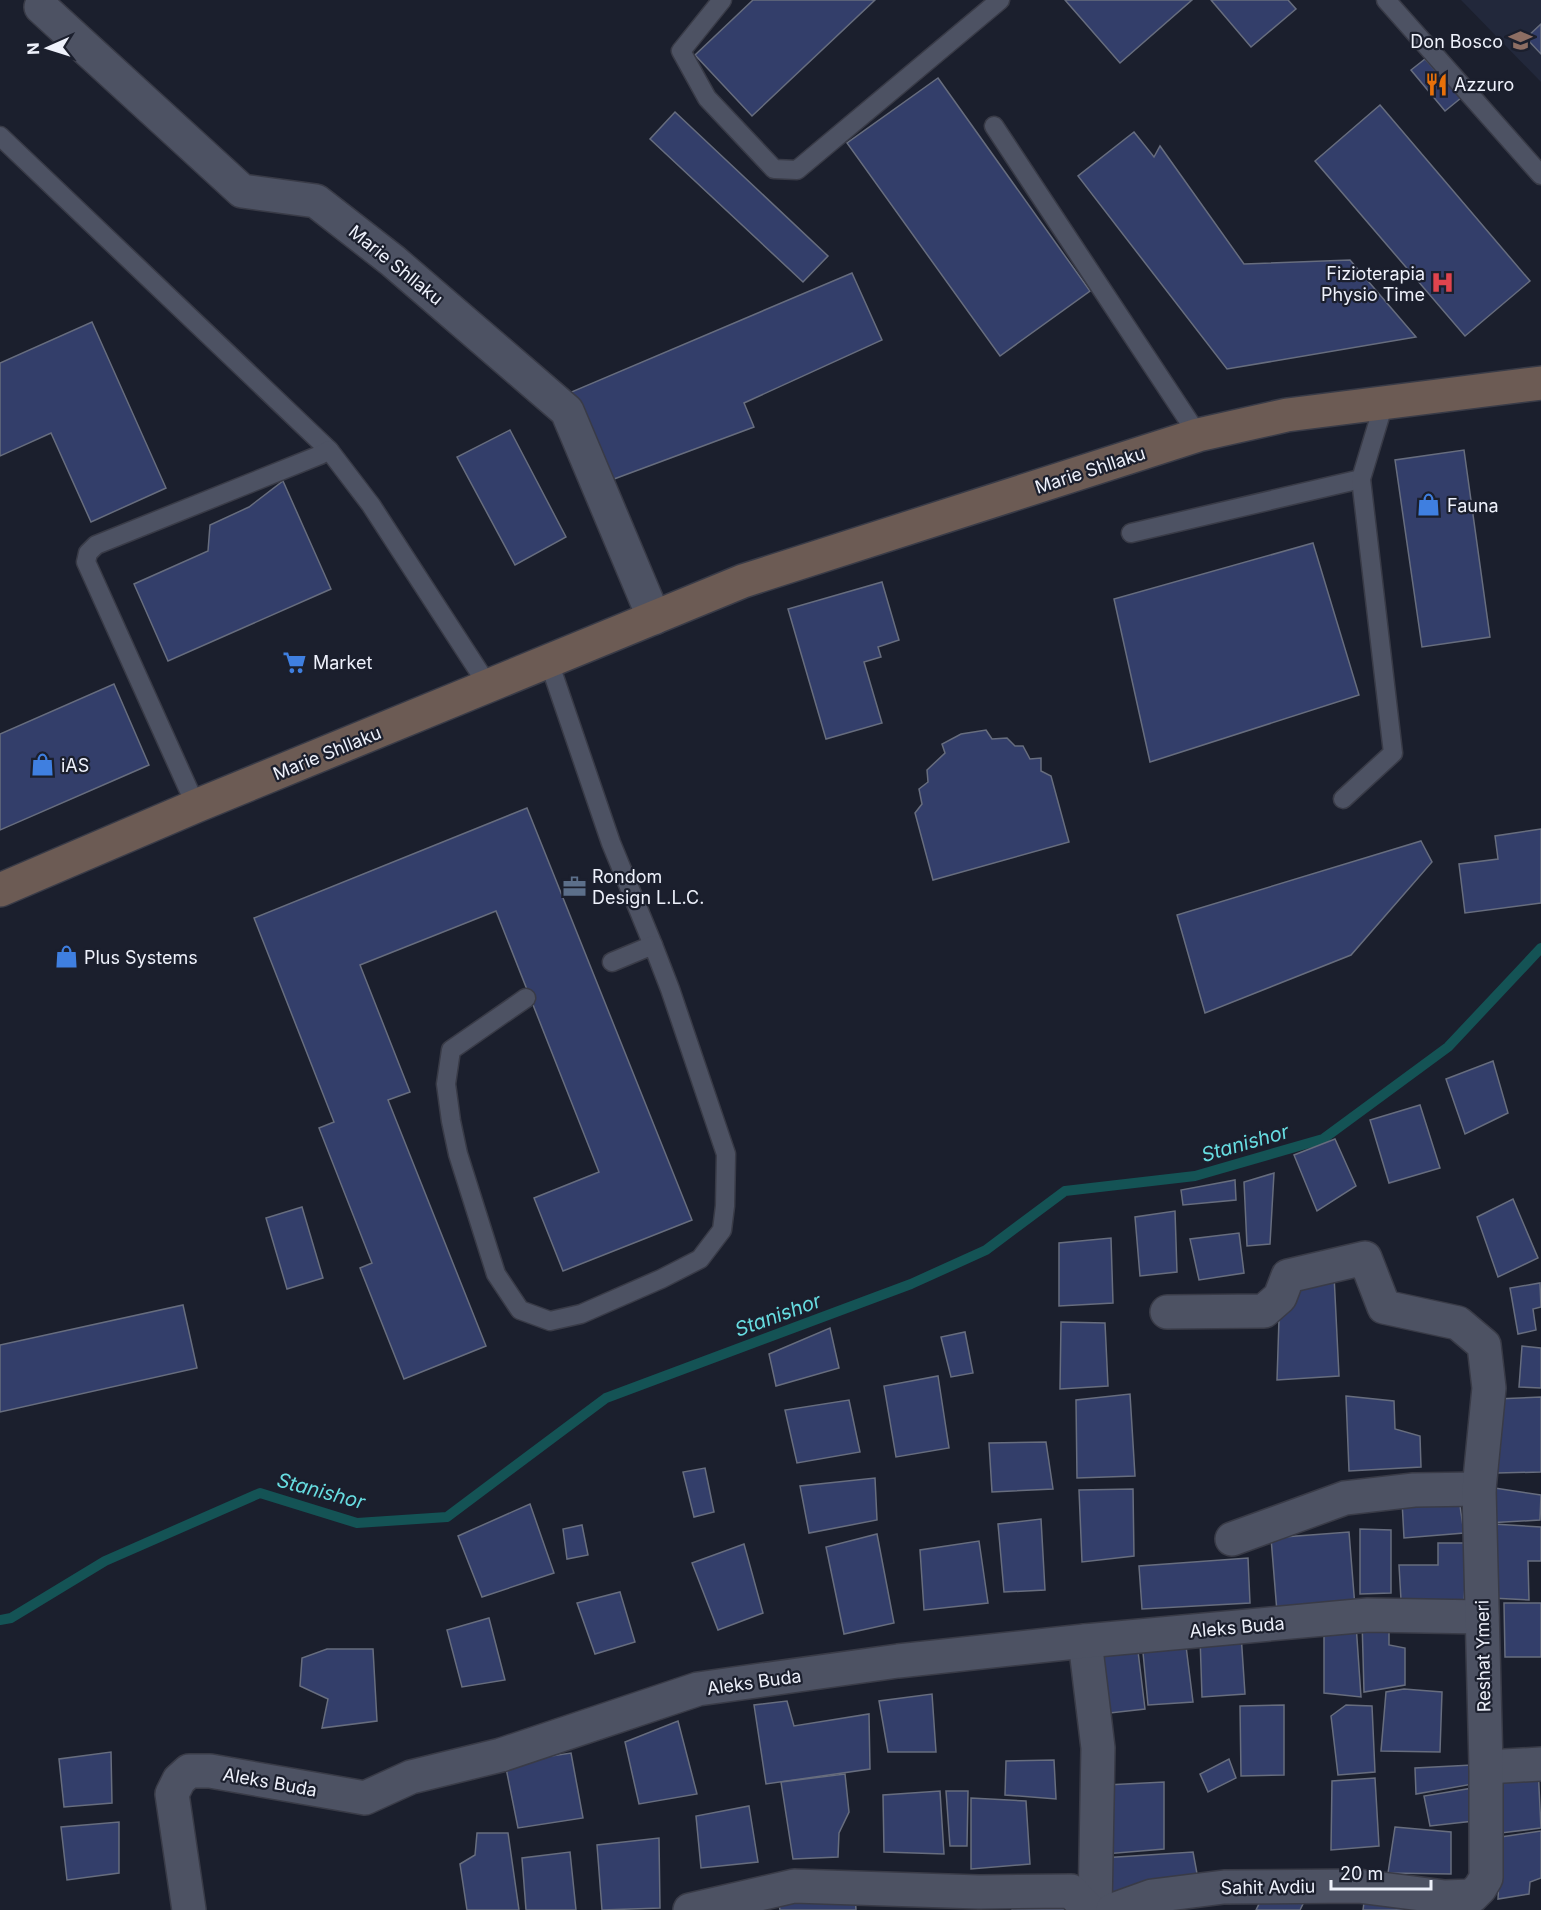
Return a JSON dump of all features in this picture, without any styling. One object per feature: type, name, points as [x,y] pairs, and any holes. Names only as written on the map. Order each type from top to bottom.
[{"type":"street","name":"Marie Shllaku","points":[[41,7],[242,191],[316,201],[393,261],[567,411],[654,618]]},
{"type":"street","name":"Marie Shllaku","points":[[0,890],[196,806],[743,581],[1198,435],[1287,416],[1541,383]]},
{"type":"street","name":"Reshat Ymeri","points":[[1167,1312],[1264,1311],[1280,1297],[1288,1276],[1365,1258],[1384,1307],[1458,1323],[1484,1345],[1489,1388],[1479,1489],[1486,1767]]},
{"type":"street","points":[[1232,1539],[1345,1498],[1414,1490],[1479,1489]]},
{"type":"street","name":"Aleks Buda","points":[[189,1910],[172,1794],[179,1780],[189,1771],[210,1772],[365,1798],[411,1777],[501,1755],[698,1689],[898,1661],[1368,1615],[1482,1617]]},
{"type":"street","points":[[1085,1641],[1098,1748],[1095,1910]]},
{"type":"street","points":[[1486,1767],[1541,1764]]},
{"type":"street","name":"Sahit Avdiu","points":[[1113,1910],[1152,1896],[1224,1887],[1358,1886],[1445,1897],[1472,1896],[1486,1878],[1486,1767]]},
{"type":"street","points":[[690,1910],[794,1887],[979,1892],[1071,1891],[1089,1910]]},
{"type":"lane","points":[[722,0],[681,51],[707,98],[774,169],[796,170],[1000,0]]},
{"type":"lane","points":[[1386,0],[1541,176]]},
{"type":"lane","points":[[994,126],[1198,435]]},
{"type":"lane","points":[[0,136],[329,450],[371,505],[489,687]]},
{"type":"lane","points":[[1343,799],[1393,753],[1361,479],[1384,403]]},
{"type":"lane","points":[[196,806],[86,562],[88,553],[96,545],[329,450]]},
{"type":"lane","points":[[1131,533],[1361,479]]},
{"type":"lane","points":[[526,999],[451,1050],[446,1084],[458,1154],[496,1274],[520,1310],[550,1321],[581,1314],[700,1259],[722,1230],[726,1206],[726,1154],[670,989],[611,843],[549,662]]},
{"type":"lane","points":[[612,962],[653,945]]},
{"type":"shaded area","name":"Don Bosco","points":[[1461,0],[1541,0],[1541,82]]},
{"type":"building","points":[[753,0],[875,0],[752,116],[695,55]]},
{"type":"building","points":[[1065,0],[1192,0],[1120,63]]},
{"type":"building","points":[[1211,0],[1288,0],[1296,9],[1251,47]]},
{"type":"building","points":[[1541,24],[1541,54],[1526,38]]},
{"type":"building","name":"Azzuro","points":[[1425,59],[1461,98],[1445,111],[1411,70]]},
{"type":"building","points":[[938,78],[1090,291],[1000,356],[847,143]]},
{"type":"building","points":[[1380,105],[1530,281],[1465,336],[1315,161]]},
{"type":"building","points":[[675,112],[828,256],[803,282],[650,139]]},
{"type":"building","points":[[1134,132],[1154,157],[1160,146],[1244,264],[1350,260],[1416,337],[1227,369],[1078,176]]},
{"type":"building","points":[[852,273],[882,340],[744,403],[754,427],[614,479],[569,393]]},
{"type":"building","points":[[92,322],[166,488],[91,522],[51,433],[0,456],[0,363]]},
{"type":"building","points":[[510,430],[566,537],[515,565],[457,457]]},
{"type":"building","points":[[1464,450],[1490,637],[1422,647],[1395,460]]},
{"type":"building","points":[[283,481],[331,589],[168,661],[134,584],[208,551],[210,525],[249,507]]},
{"type":"building","points":[[1313,543],[1359,695],[1150,762],[1114,599]]},
{"type":"building","points":[[882,582],[899,640],[878,647],[881,657],[864,662],[882,723],[826,739],[788,609]]},
{"type":"building","points":[[114,684],[149,765],[0,830],[0,734]]},
{"type":"building","points":[[986,730],[992,739],[1007,738],[1015,746],[1023,746],[1030,759],[1041,758],[1041,771],[1051,776],[1069,842],[933,880],[915,813],[922,804],[919,789],[928,782],[927,770],[945,753],[942,744],[961,734]]},
{"type":"building","points":[[527,808],[692,1220],[563,1271],[534,1198],[599,1172],[496,911],[360,965],[410,1092],[388,1100],[486,1346],[404,1379],[360,1268],[372,1263],[319,1128],[334,1122],[254,918]]},
{"type":"building","points":[[1541,829],[1541,903],[1465,913],[1459,864],[1498,859],[1495,836]]},
{"type":"building","points":[[1421,841],[1432,862],[1351,955],[1205,1013],[1177,915]]},
{"type":"building","points":[[1493,1061],[1508,1113],[1465,1134],[1446,1079]]},
{"type":"building","points":[[1420,1105],[1440,1168],[1389,1183],[1370,1120]]},
{"type":"building","points":[[1335,1139],[1356,1186],[1317,1211],[1294,1155]]},
{"type":"building","points":[[1274,1173],[1270,1244],[1247,1246],[1244,1182]]},
{"type":"building","points":[[1235,1180],[1236,1200],[1183,1205],[1181,1190]]},
{"type":"building","points":[[1513,1199],[1538,1258],[1498,1277],[1477,1217]]},
{"type":"building","points":[[302,1207],[323,1278],[287,1289],[266,1218]]},
{"type":"building","points":[[1175,1211],[1177,1272],[1140,1276],[1135,1217]]},
{"type":"building","points":[[1239,1233],[1244,1273],[1199,1280],[1190,1239]]},
{"type":"building","points":[[1111,1238],[1113,1303],[1059,1306],[1059,1243]]},
{"type":"building","points":[[1334,1275],[1339,1376],[1277,1380],[1279,1319],[1291,1287]]},
{"type":"building","points":[[1540,1283],[1541,1307],[1533,1309],[1536,1330],[1518,1334],[1510,1288]]},
{"type":"building","points":[[183,1305],[197,1368],[0,1412],[0,1345]]},
{"type":"building","points":[[1061,1322],[1105,1323],[1108,1386],[1060,1389]]},
{"type":"building","points":[[830,1328],[839,1368],[776,1386],[769,1354]]},
{"type":"building","points":[[965,1332],[973,1373],[951,1377],[941,1337]]},
{"type":"building","points":[[1522,1346],[1541,1348],[1541,1388],[1519,1387]]},
{"type":"building","points":[[938,1376],[949,1448],[896,1457],[884,1386]]},
{"type":"building","points":[[1130,1394],[1135,1476],[1077,1478],[1076,1400]]},
{"type":"building","points":[[1346,1396],[1394,1401],[1395,1429],[1420,1436],[1421,1467],[1349,1471]]},
{"type":"building","points":[[1541,1397],[1541,1472],[1497,1473],[1495,1399]]},
{"type":"building","points":[[849,1400],[860,1452],[797,1463],[785,1410]]},
{"type":"building","points":[[1046,1442],[1053,1489],[992,1492],[989,1443]]},
{"type":"building","points":[[705,1468],[714,1512],[694,1517],[683,1472]]},
{"type":"building","points":[[875,1478],[877,1520],[809,1533],[800,1486]]},
{"type":"building","points":[[1488,1487],[1541,1495],[1540,1520],[1487,1523]]},
{"type":"building","points":[[1133,1489],[1134,1556],[1082,1562],[1079,1490]]},
{"type":"building","points":[[1459,1499],[1464,1533],[1404,1538],[1402,1501]]},
{"type":"building","points":[[530,1504],[554,1573],[482,1597],[458,1536]]},
{"type":"building","points":[[1041,1519],[1045,1590],[1004,1592],[998,1524]]},
{"type":"building","points":[[1493,1524],[1541,1527],[1541,1561],[1528,1561],[1529,1600],[1491,1598]]},
{"type":"building","points":[[582,1525],[588,1555],[567,1559],[563,1529]]},
{"type":"building","points":[[1360,1529],[1391,1530],[1391,1593],[1360,1594]]},
{"type":"building","points":[[1349,1532],[1355,1607],[1277,1612],[1271,1538]]},
{"type":"building","points":[[877,1534],[894,1623],[844,1634],[826,1547]]},
{"type":"building","points":[[979,1541],[988,1603],[924,1610],[920,1550]]},
{"type":"building","points":[[1438,1543],[1468,1543],[1464,1601],[1401,1600],[1399,1565],[1438,1565]]},
{"type":"building","points":[[744,1544],[763,1613],[718,1630],[692,1563]]},
{"type":"building","points":[[1248,1558],[1250,1603],[1142,1609],[1139,1566]]},
{"type":"building","points":[[620,1592],[635,1642],[595,1654],[577,1603]]},
{"type":"building","points":[[1504,1603],[1541,1603],[1541,1657],[1505,1657]]},
{"type":"building","points":[[489,1618],[505,1680],[462,1687],[447,1630]]},
{"type":"building","points":[[1389,1619],[1389,1645],[1405,1648],[1405,1685],[1364,1692],[1362,1620]]},
{"type":"building","points":[[1356,1624],[1361,1697],[1324,1693],[1324,1627]]},
{"type":"building","points":[[1241,1634],[1245,1694],[1202,1697],[1200,1637]]},
{"type":"building","points":[[1185,1638],[1193,1702],[1148,1705],[1142,1642]]},
{"type":"building","points":[[1137,1643],[1145,1709],[1101,1714],[1091,1646]]},
{"type":"building","points":[[327,1649],[373,1649],[377,1721],[322,1728],[328,1699],[300,1686],[302,1658]]},
{"type":"building","points":[[1404,1689],[1442,1692],[1440,1752],[1381,1751],[1386,1692]]},
{"type":"building","points":[[932,1694],[936,1752],[888,1752],[879,1701]]},
{"type":"building","points":[[787,1701],[794,1726],[869,1714],[870,1769],[766,1784],[754,1705]]},
{"type":"building","points":[[1284,1705],[1284,1775],[1241,1776],[1240,1706]]},
{"type":"building","points":[[1346,1705],[1372,1706],[1375,1772],[1338,1775],[1331,1716]]},
{"type":"building","points":[[678,1721],[697,1794],[639,1804],[625,1742]]},
{"type":"building","points":[[111,1752],[112,1803],[64,1807],[59,1759]]},
{"type":"building","points":[[571,1753],[583,1818],[518,1828],[505,1763]]},
{"type":"building","points":[[1229,1759],[1236,1778],[1208,1792],[1200,1774]]},
{"type":"building","points":[[1054,1760],[1056,1799],[1005,1795],[1006,1761]]},
{"type":"building","points":[[1472,1765],[1473,1784],[1416,1794],[1415,1768]]},
{"type":"building","points":[[1538,1767],[1541,1828],[1501,1833],[1501,1773]]},
{"type":"building","points":[[845,1774],[849,1812],[839,1833],[838,1857],[793,1859],[781,1782]]},
{"type":"building","points":[[1375,1778],[1379,1846],[1331,1850],[1332,1781]]},
{"type":"building","points":[[1164,1782],[1164,1849],[1105,1854],[1106,1785]]},
{"type":"building","points":[[1473,1788],[1474,1821],[1430,1826],[1424,1796]]},
{"type":"building","points":[[940,1791],[944,1854],[884,1852],[883,1795]]},
{"type":"building","points":[[946,1791],[968,1791],[967,1846],[950,1846]]},
{"type":"building","points":[[971,1798],[1026,1801],[1030,1864],[971,1869]]},
{"type":"building","points":[[749,1806],[758,1862],[701,1868],[696,1816]]},
{"type":"building","points":[[119,1822],[119,1873],[67,1880],[61,1827]]},
{"type":"building","points":[[1395,1827],[1451,1832],[1451,1874],[1388,1873]]},
{"type":"building","points":[[1541,1831],[1541,1878],[1530,1882],[1529,1894],[1498,1899],[1501,1837]]},
{"type":"building","points":[[477,1833],[508,1833],[519,1910],[467,1910],[460,1864],[475,1855]]},
{"type":"building","points":[[659,1838],[660,1908],[602,1910],[597,1845]]},
{"type":"building","points":[[570,1852],[576,1910],[526,1910],[522,1858]]},
{"type":"building","points":[[1193,1852],[1198,1879],[1106,1894],[1102,1858]]},
{"type":"building","points":[[1266,1890],[1304,1902],[1300,1910],[1256,1910]]},
{"type":"building","points":[[855,1893],[856,1910],[780,1910],[778,1898]]},
{"type":"building","points":[[1014,1894],[1065,1899],[1066,1910],[1012,1910]]},
{"type":"building","points":[[1365,1895],[1425,1910],[1363,1910]]},
{"type":"waterway","name":"Stanishor","points":[[0,1620],[11,1618],[105,1561],[260,1493],[357,1523],[447,1517],[606,1398],[911,1284],[986,1250],[1065,1191],[1195,1176],[1323,1139],[1448,1047],[1541,948]]},
{"type":"place","name":"Don Bosco","points":[[1521,41]]},
{"type":"place","name":"Azzuro","points":[[1436,84]]},
{"type":"place","name":"Fizioterapia Physio Time","points":[[1443,283]]},
{"type":"place","name":"Fauna","points":[[1429,505]]},
{"type":"place","name":"Market","points":[[295,662]]},
{"type":"place","name":"iAS","points":[[43,765]]},
{"type":"place","name":"Rondom Design L.L.C.","points":[[574,886]]},
{"type":"place","name":"Plus Systems","points":[[66,957]]}]
